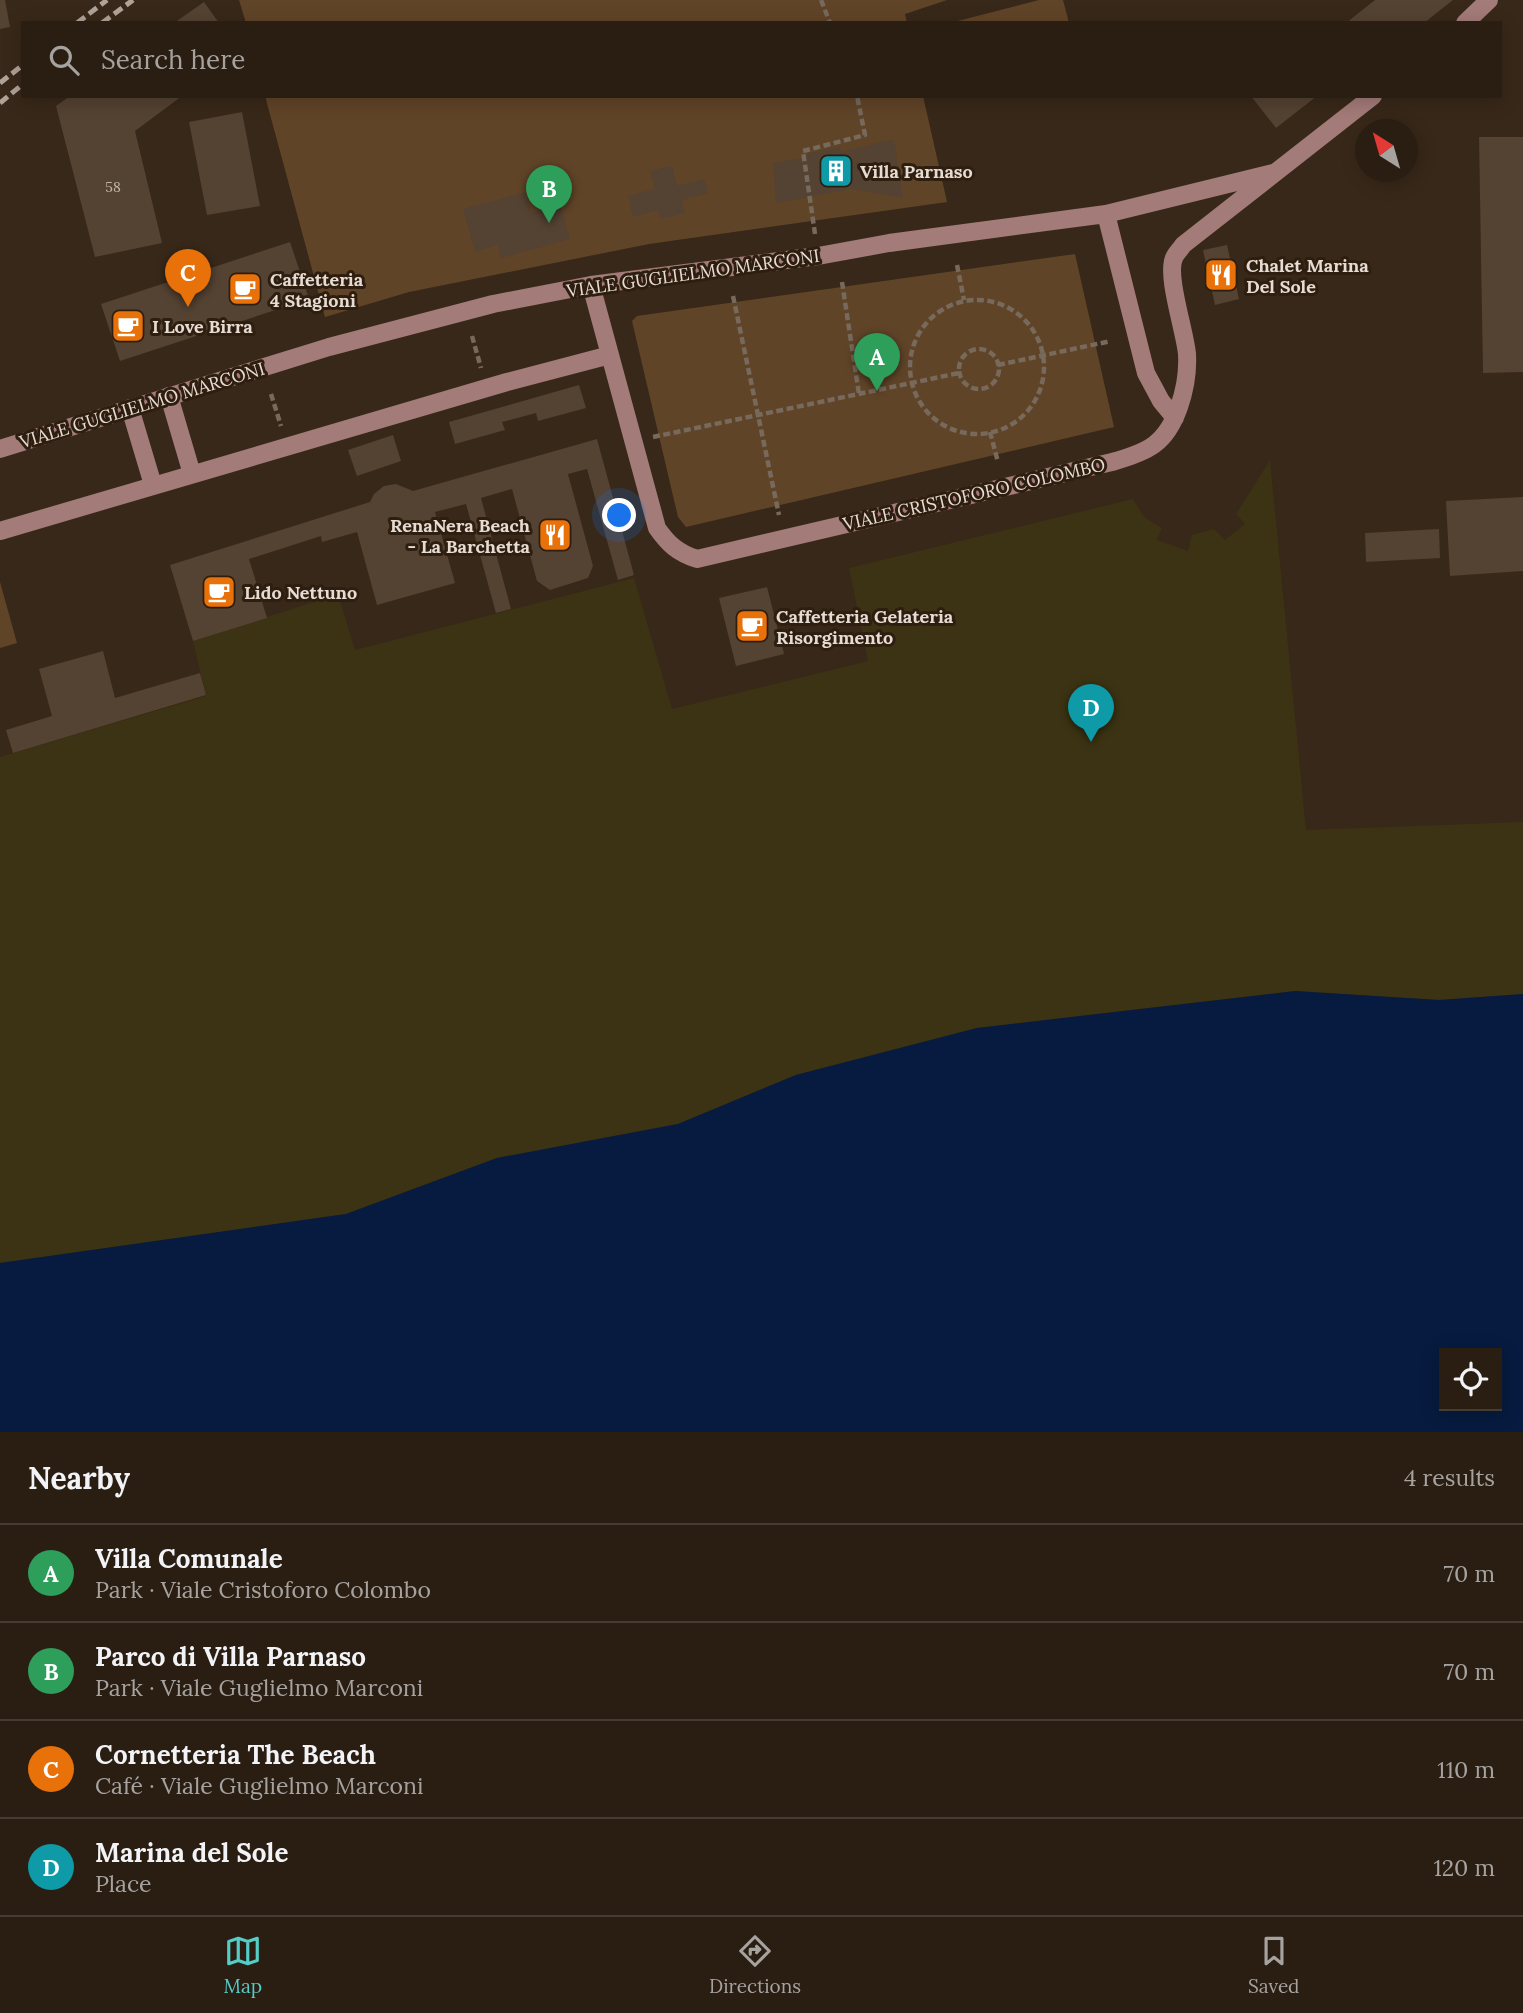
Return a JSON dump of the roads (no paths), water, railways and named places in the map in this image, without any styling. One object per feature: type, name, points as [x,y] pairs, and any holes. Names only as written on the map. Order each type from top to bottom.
[{"type":"street","points":[[1467,21],[1489,0]]},
{"type":"street","name":"VIALE GUGLIELMO MARCONI","points":[[0,449],[329,347],[493,304],[591,285],[818,256],[890,243],[1106,214],[1273,173],[1370,98]]},
{"type":"street","name":"VIALE CRISTOFORO COLOMBO","points":[[591,285],[657,528],[667,542],[683,555],[697,559],[946,502],[1142,453],[1164,437],[1175,418],[1185,387],[1187,355],[1172,274],[1173,259],[1184,244],[1273,173]]},
{"type":"street","points":[[1106,214],[1146,373],[1161,401],[1175,418]]},
{"type":"street","points":[[0,531],[507,382],[610,355]]},
{"type":"street","points":[[169,396],[192,474]]},
{"type":"street","points":[[130,408],[153,485]]},
{"type":"water","points":[[1295,991],[1439,1000],[1523,994],[1523,1432],[0,1432],[0,1263],[346,1214],[497,1158],[678,1124],[796,1075],[977,1028]]},
{"type":"railway","points":[[80,21],[107,0]]},
{"type":"railway","points":[[105,21],[133,0]]},
{"type":"railway","points":[[0,83],[21,67]]},
{"type":"railway","points":[[0,103],[21,86]]},
{"type":"place","name":"Villa Parnaso","points":[[836,171]]},
{"type":"place","name":"Parco di Villa Parnaso","points":[[549,223]]},
{"type":"place","name":"Chalet Marina Del Sole","points":[[1221,275]]},
{"type":"place","name":"Caffetteria 4 Stagioni","points":[[245,289]]},
{"type":"place","name":"Cornetteria The Beach","points":[[188,307]]},
{"type":"place","name":"I Love Birra","points":[[128,326]]},
{"type":"place","name":"Villa Comunale","points":[[877,391]]},
{"type":"place","name":"RenaNera Beach - La Barchetta","points":[[555,535]]},
{"type":"place","name":"Lido Nettuno","points":[[219,592]]},
{"type":"place","name":"Caffetteria Gelateria Risorgimento","points":[[752,626]]},
{"type":"place","name":"Marina del Sole","points":[[1091,742]]}]
